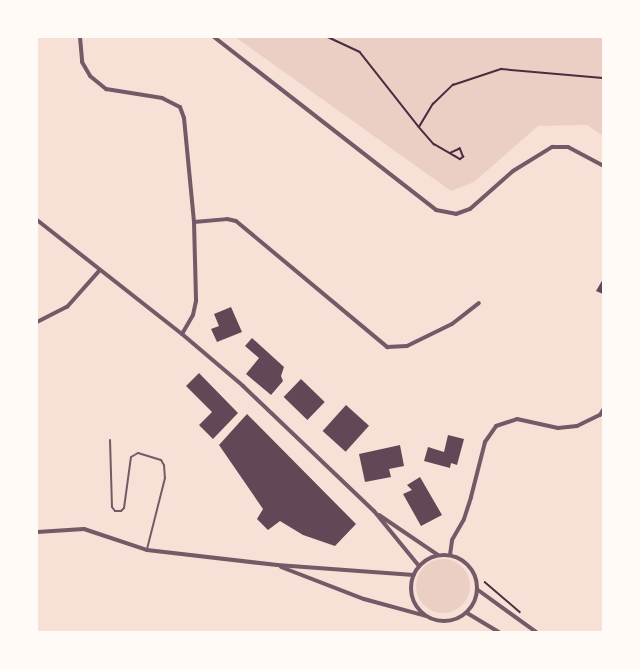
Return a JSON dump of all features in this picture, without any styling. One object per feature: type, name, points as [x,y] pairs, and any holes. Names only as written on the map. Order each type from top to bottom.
[{"type":"street","points":[[80,37],[82,62],[90,76],[106,89],[162,98],[180,107],[184,118],[194,222],[196,301],[193,315],[182,334]]},
{"type":"street","points":[[214,37],[436,210],[456,214],[470,209],[513,171],[552,147],[568,147],[603,166]]},
{"type":"street","points":[[194,222],[227,219],[236,221],[387,347],[407,346],[452,324],[479,303]]},
{"type":"street","points":[[37,220],[99,271],[182,334],[243,386],[374,511],[419,566]]},
{"type":"street","points":[[37,322],[67,307],[99,271]]},
{"type":"street","points":[[450,555],[452,540],[464,519],[471,497],[485,442],[496,426],[517,419],[558,428],[577,426],[600,414],[603,410]]},
{"type":"street","points":[[374,511],[438,555]]},
{"type":"street","points":[[37,532],[84,530],[147,550],[277,565],[414,575]]},
{"type":"street","points":[[426,616],[416,605],[411,590],[414,575],[419,566],[438,555],[450,555],[464,562],[471,570],[478,590],[536,632]]},
{"type":"street","points":[[277,565],[364,599],[448,622],[467,613],[478,590]]},
{"type":"street","points":[[467,613],[498,632]]},
{"type":"lane","points":[[110,440],[112,507],[115,511],[121,511],[124,508],[131,457],[138,453],[161,460],[164,465],[165,478],[147,550]]},
{"type":"path","points":[[328,37],[360,52],[434,144],[460,159],[463,157],[460,149],[450,153]]},
{"type":"path","points":[[419,127],[433,104],[453,85],[501,69],[603,78]]},
{"type":"path","points":[[484,582],[526,617]]},
{"type":"shaded area","points":[[235,37],[603,37],[603,136],[587,125],[538,126],[474,182],[451,191]]},
{"type":"shaded area","points":[[438,559],[448,559],[458,563],[466,571],[470,581],[470,591],[466,601],[458,609],[448,613],[438,613],[428,609],[420,601],[416,591],[416,581],[420,571],[428,563]]},
{"type":"building","points":[[603,279],[603,294],[596,291]]},
{"type":"building","points":[[231,307],[242,332],[217,342],[211,329],[219,326],[214,314]]},
{"type":"building","points":[[252,338],[284,367],[281,376],[283,381],[271,395],[246,374],[259,358],[245,346]]},
{"type":"building","points":[[199,373],[238,413],[213,439],[199,425],[212,412],[186,386]]},
{"type":"building","points":[[301,379],[325,402],[307,420],[284,397]]},
{"type":"building","points":[[346,405],[369,426],[346,452],[323,431]]},
{"type":"building","points":[[247,414],[356,524],[335,546],[303,535],[280,521],[268,530],[257,519],[263,509],[219,445]]},
{"type":"building","points":[[448,435],[464,439],[457,465],[451,463],[450,468],[424,461],[428,447],[444,452]]},
{"type":"building","points":[[400,445],[404,466],[389,469],[391,477],[365,482],[359,454]]},
{"type":"building","points":[[420,477],[442,515],[421,526],[403,494],[412,490],[407,485]]}]
